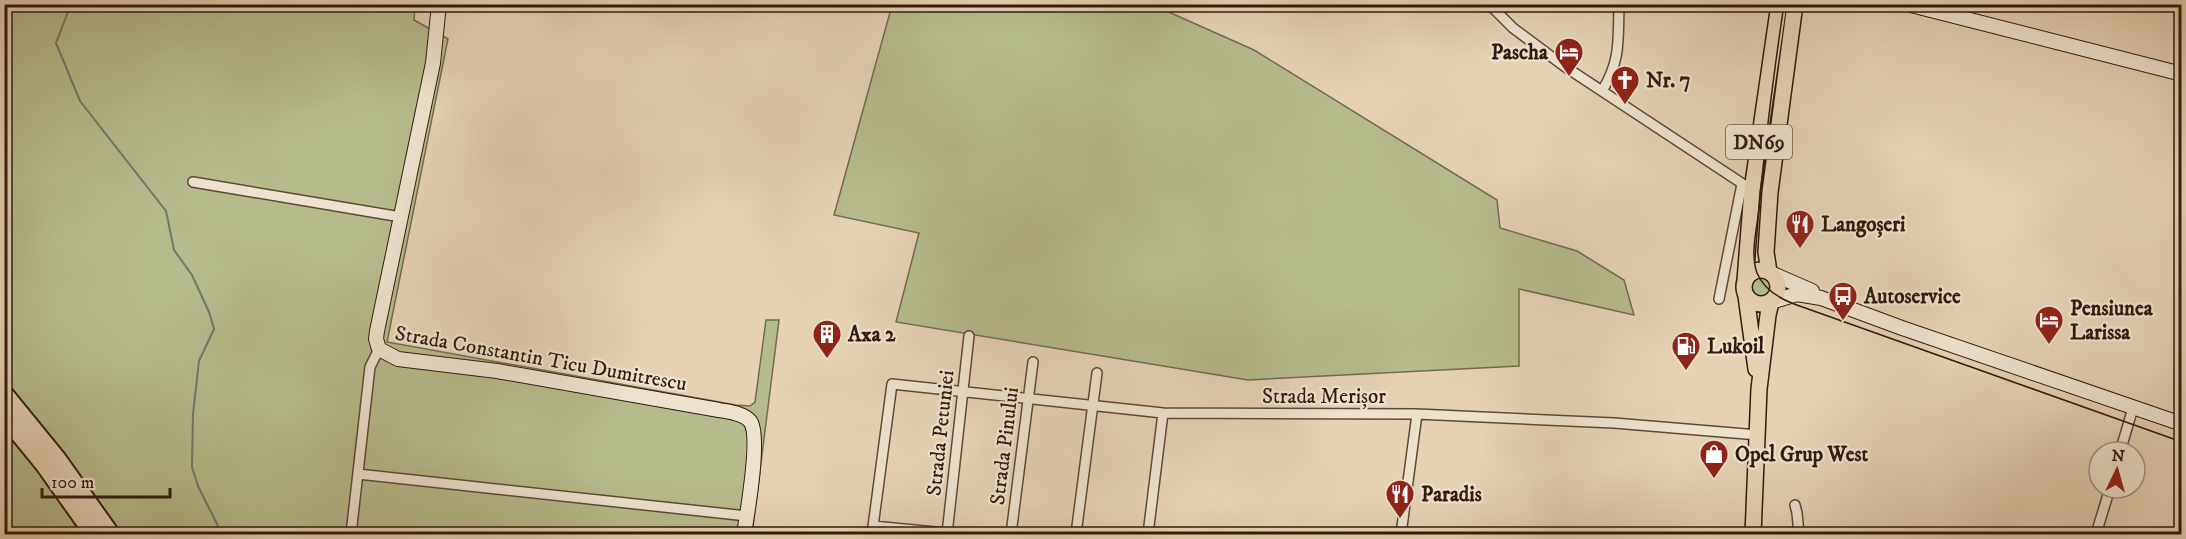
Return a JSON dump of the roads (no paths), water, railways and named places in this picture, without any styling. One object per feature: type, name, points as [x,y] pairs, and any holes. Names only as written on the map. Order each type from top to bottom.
[{"type":"highway","points":[[4,393],[57,458],[111,534]]},
{"type":"highway","points":[[4,416],[57,482],[93,534]]},
{"type":"main road","name":"DN69","points":[[1760,389],[1744,286],[1747,187],[1779,4]]},
{"type":"main road","name":"DN69","points":[[1753,534],[1760,389],[1768,315],[1771,302],[1779,287],[1771,273],[1766,241],[1771,182],[1795,4]]},
{"type":"main road","points":[[1745,281],[1750,274],[1756,271],[1771,273]]},
{"type":"main road","points":[[1746,296],[1758,304],[1771,302]]},
{"type":"street","name":"Strada Constantin Ticu Dumitrescu","points":[[439,4],[433,63],[377,331],[376,339],[379,349],[398,359],[497,371],[742,416],[751,422],[754,432],[744,534]]},
{"type":"street","points":[[1489,4],[1513,28],[1602,91],[1747,187],[1719,299]]},
{"type":"street","points":[[1602,91],[1614,70],[1617,58],[1619,4]]},
{"type":"street","points":[[1907,4],[2181,74]]},
{"type":"street","points":[[193,182],[401,217]]},
{"type":"street","points":[[1771,273],[1821,297],[1902,328],[2181,424]]},
{"type":"street","points":[[1771,302],[1797,294],[1821,297]]},
{"type":"street","name":"Strada Petuniei","points":[[951,534],[969,336]]},
{"type":"street","points":[[351,534],[370,367],[379,349]]},
{"type":"street","name":"Strada Pinului","points":[[1011,534],[1033,362]]},
{"type":"street","points":[[1076,534],[1097,373]]},
{"type":"street","name":"Strada Merișor","points":[[873,530],[892,384],[1163,413],[1417,414],[1625,423],[1758,435]]},
{"type":"street","points":[[2124,440],[2133,408]]},
{"type":"street","points":[[1148,534],[1163,413]]},
{"type":"street","points":[[1401,534],[1417,414]]},
{"type":"street","points":[[358,474],[747,516]]},
{"type":"street","points":[[2096,534],[2106,500]]},
{"type":"street","points":[[1795,505],[1799,534]]},
{"type":"street","points":[[873,530],[951,534]]},
{"type":"waterway","points":[[71,4],[56,43],[80,101],[166,211],[174,250],[192,275],[214,329],[199,361],[193,414],[192,467],[198,486],[222,534]]},
{"type":"tram line","points":[[1784,4],[1754,249],[1757,273],[1768,288],[1777,296],[1794,304],[2182,442]]},
{"type":"place","name":"Pascha","points":[[1569,78]]},
{"type":"place","name":"Nr. 7","points":[[1625,106]]},
{"type":"place","name":"Langoșeri","points":[[1800,250]]},
{"type":"place","name":"Autoservice","points":[[1843,322]]},
{"type":"place","name":"Pensiunea Larissa","points":[[2049,346]]},
{"type":"place","name":"Axa 2","points":[[827,360]]},
{"type":"place","name":"Lukoil","points":[[1686,372]]},
{"type":"place","name":"Opel Grup West","points":[[1714,480]]},
{"type":"place","name":"Paradis","points":[[1400,520]]}]
